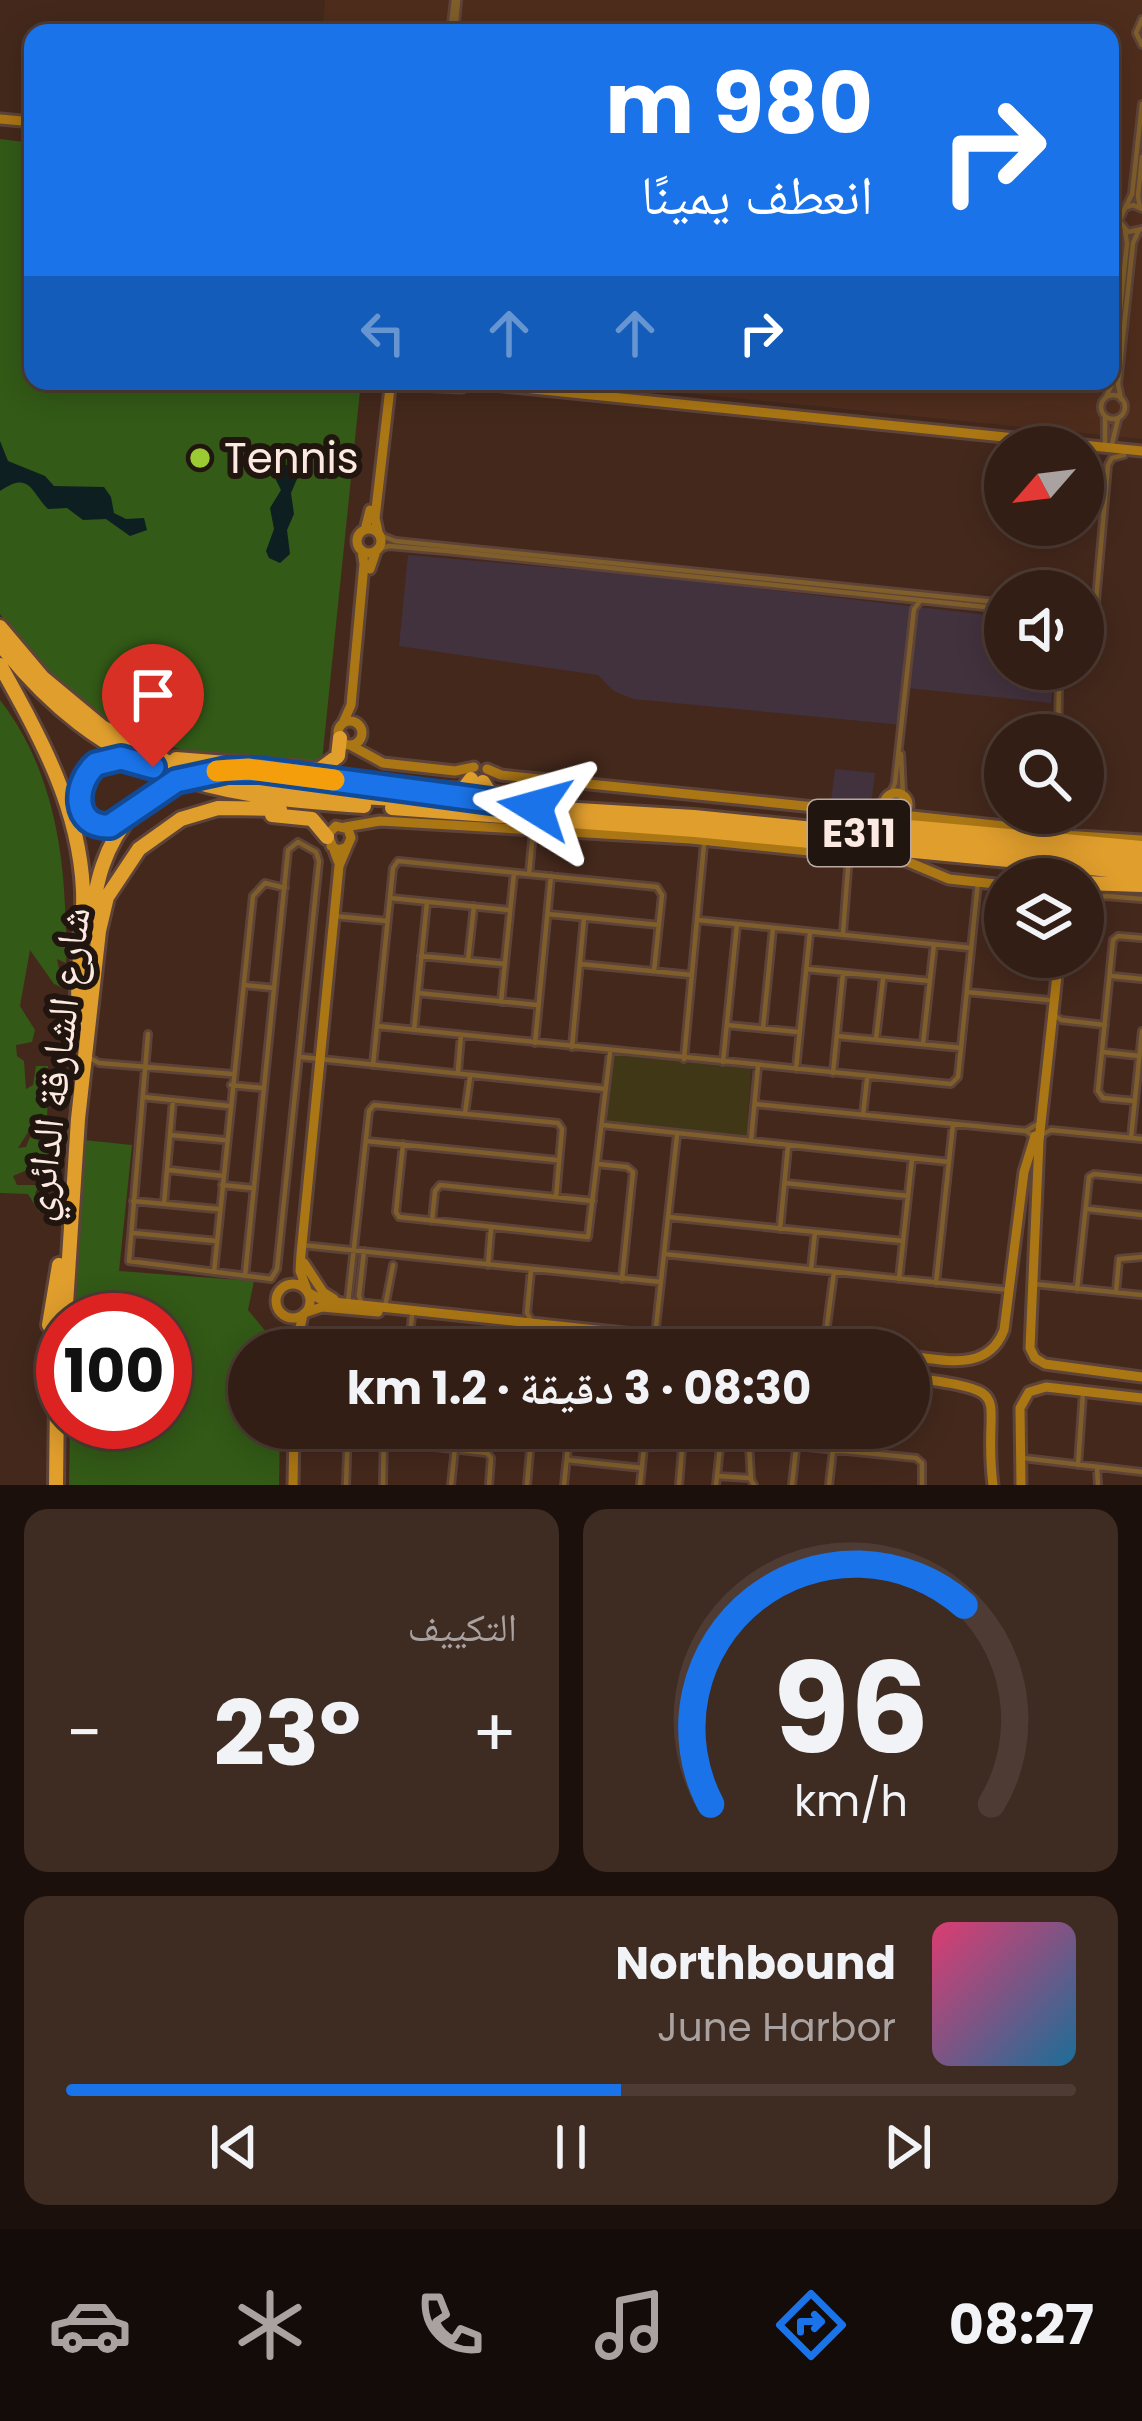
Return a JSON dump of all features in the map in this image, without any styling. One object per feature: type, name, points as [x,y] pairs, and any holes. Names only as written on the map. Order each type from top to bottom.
[{"type":"highway","name":"E311","points":[[0,627],[43,678],[102,727],[182,768],[251,787],[746,822],[1003,858]]},
{"type":"highway","name":"E311","points":[[0,644],[74,718],[153,767],[193,784],[249,797],[695,830],[984,859]]},
{"type":"highway","points":[[0,665],[56,770],[76,836],[83,890],[85,1017]]},
{"type":"highway","points":[[102,727],[182,761],[313,770],[335,761],[344,735]]},
{"type":"highway","points":[[153,767],[110,758],[96,764],[83,779],[80,807],[93,824],[110,826],[176,781],[248,769],[535,807]]},
{"type":"highway","points":[[398,789],[462,791],[479,776],[490,793],[575,808]]},
{"type":"highway","points":[[157,834],[190,815],[228,807],[444,813]]},
{"type":"highway","name":"شارع الشارقة الدائري","points":[[66,1293],[96,884],[109,847],[136,809]]},
{"type":"highway","points":[[839,810],[864,814],[866,820],[892,809]]},
{"type":"highway","points":[[746,822],[892,809]]},
{"type":"highway","points":[[892,809],[909,827],[1142,851]]},
{"type":"highway","points":[[157,834],[200,816],[235,813],[309,818],[320,825],[329,842]]},
{"type":"highway","name":"شارع الشارقة الدائري","points":[[56,1485],[58,1265],[98,931],[107,897],[131,857],[157,834]]},
{"type":"highway","name":"E311","points":[[1104,858],[1142,851]]},
{"type":"highway","name":"E311","points":[[1104,870],[1142,873]]},
{"type":"highway","points":[[1104,876],[1142,884]]},
{"type":"highway","points":[[1104,883],[1142,884]]},
{"type":"highway","name":"شارع الشارقة الدائري","points":[[56,1485],[61,1449]]},
{"type":"main road","points":[[344,735],[364,564],[358,538],[364,530],[378,390]]},
{"type":"main road","points":[[368,755],[356,710],[371,561],[379,534],[375,518],[386,396],[390,390]]},
{"type":"main road","points":[[490,390],[1142,454]]},
{"type":"main road","points":[[536,390],[984,440]]},
{"type":"main road","points":[[1104,453],[1142,454]]},
{"type":"main road","points":[[364,530],[379,534]]},
{"type":"main road","points":[[362,550],[377,550]]},
{"type":"main road","points":[[344,735],[358,724]]},
{"type":"main road","points":[[344,735],[362,736]]},
{"type":"main road","points":[[344,735],[379,763],[839,810]]},
{"type":"main road","points":[[892,809],[984,821]]},
{"type":"main road","points":[[339,866],[329,842],[334,827],[380,821],[851,855],[914,862],[949,879],[984,883]]},
{"type":"main road","points":[[300,1329],[308,1292],[300,1271],[339,866],[365,825]]},
{"type":"main road","points":[[345,827],[349,844]]},
{"type":"main road","points":[[1063,835],[1085,835],[1142,851]]},
{"type":"main road","points":[[329,842],[339,850],[349,844]]},
{"type":"main road","points":[[1052,978],[1038,1131],[1030,1345],[1035,1358],[1045,1364],[1142,1378]]},
{"type":"main road","points":[[930,1358],[964,1361],[985,1356],[1000,1341],[1024,1172],[1038,1131],[1055,1020],[1056,978]]},
{"type":"main road","points":[[288,1329],[276,1300],[302,1248]]},
{"type":"main road","points":[[302,1248],[307,1271],[327,1295],[346,1302]]},
{"type":"main road","points":[[283,1286],[296,1284],[321,1300],[386,1310]]},
{"type":"main road","points":[[282,1314],[295,1318],[322,1306],[545,1329]]},
{"type":"main road","points":[[409,1313],[526,1319],[587,1329]]},
{"type":"main road","points":[[961,1384],[958,1373],[964,1361]]},
{"type":"main road","points":[[930,1380],[982,1390],[992,1402],[993,1485]]},
{"type":"main road","points":[[1021,1485],[1020,1411],[1026,1394],[1043,1387],[1142,1398]]},
{"type":"main road","points":[[293,1485],[294,1449]]},
{"type":"street","points":[[1142,19],[1136,33],[1142,45]]},
{"type":"street","points":[[1119,211],[1132,194],[1142,104]]},
{"type":"street","points":[[1123,209],[1141,209],[1142,157]]},
{"type":"street","points":[[1119,318],[1127,243],[1123,209]]},
{"type":"street","points":[[1119,225],[1140,231],[1133,243],[1119,370]]},
{"type":"street","points":[[1108,448],[1101,407],[1109,390]]},
{"type":"street","points":[[1108,448],[1124,407],[1117,390]]},
{"type":"street","points":[[1106,397],[1121,399]]},
{"type":"street","points":[[1105,416],[1120,417]]},
{"type":"street","points":[[1099,570],[1108,467],[1112,458],[1124,455]]},
{"type":"street","points":[[379,534],[395,541],[528,557],[984,604]]},
{"type":"street","points":[[377,550],[389,546],[528,557]]},
{"type":"street","points":[[746,579],[984,604]]},
{"type":"street","points":[[892,809],[914,609],[908,598]]},
{"type":"street","points":[[914,609],[922,600]]},
{"type":"street","points":[[892,809],[900,742]]},
{"type":"street","points":[[529,874],[534,829]]},
{"type":"street","points":[[684,1059],[706,841]]},
{"type":"street","points":[[148,1034],[128,1258],[132,1264],[271,1279],[276,1274],[318,865],[312,850],[298,842],[289,848],[245,1276]]},
{"type":"street","points":[[843,935],[851,855]]},
{"type":"street","points":[[373,1065],[393,868],[400,861],[657,887],[662,893],[654,971]]},
{"type":"street","points":[[501,1002],[514,873]]},
{"type":"street","points":[[535,1043],[551,876]]},
{"type":"street","points":[[214,1272],[254,892],[265,883],[285,888]]},
{"type":"street","points":[[376,1026],[953,1084],[958,1077],[978,883]]},
{"type":"street","points":[[1104,896],[1142,899]]},
{"type":"street","points":[[390,898],[511,910]]},
{"type":"street","points":[[414,1030],[427,902]]},
{"type":"street","points":[[468,961],[474,906]]},
{"type":"street","points":[[548,914],[659,925]]},
{"type":"street","points":[[334,916],[387,921]]},
{"type":"street","points":[[572,1047],[584,917]]},
{"type":"street","points":[[698,920],[971,948]]},
{"type":"street","points":[[723,1062],[736,924]]},
{"type":"street","points":[[763,1028],[772,928]]},
{"type":"street","points":[[796,1069],[810,932]]},
{"type":"street","points":[[1135,1101],[1100,1095],[1113,940],[1142,938]]},
{"type":"street","points":[[923,1044],[934,944]]},
{"type":"street","points":[[422,956],[505,964]]},
{"type":"street","points":[[580,964],[692,975]]},
{"type":"street","points":[[806,969],[930,981]]},
{"type":"street","points":[[833,1072],[844,973]]},
{"type":"street","points":[[1110,976],[1142,979]]},
{"type":"street","points":[[876,1039],[884,977]]},
{"type":"street","points":[[243,985],[274,988]]},
{"type":"street","points":[[967,992],[1048,1000]]},
{"type":"street","points":[[418,993],[538,1005]]},
{"type":"street","points":[[72,1186],[89,1056],[85,1017]]},
{"type":"street","points":[[1055,1020],[1105,1025]]},
{"type":"street","points":[[727,1025],[800,1032]]},
{"type":"street","points":[[1130,1138],[1142,1031]]},
{"type":"street","points":[[458,1074],[461,1035]]},
{"type":"street","points":[[837,1036],[961,1048]]},
{"type":"street","points":[[404,1144],[396,1214],[432,1222],[586,1237],[591,1232],[610,1051]]},
{"type":"street","points":[[1102,1052],[1139,1056]]},
{"type":"street","points":[[89,1056],[98,1063]]},
{"type":"street","points":[[298,1057],[606,1088]]},
{"type":"street","points":[[88,1068],[98,1063],[232,1074]]},
{"type":"street","points":[[751,1141],[758,1066]]},
{"type":"street","points":[[465,1113],[470,1075]]},
{"type":"street","points":[[863,1115],[867,1076]]},
{"type":"street","points":[[231,1085],[263,1088]]},
{"type":"street","points":[[142,1097],[230,1106]]},
{"type":"street","points":[[164,1204],[173,1100]]},
{"type":"street","points":[[754,1103],[1142,1139]]},
{"type":"street","points":[[346,1302],[369,1111],[376,1104],[558,1123],[562,1129],[556,1197]]},
{"type":"street","points":[[936,1282],[953,1124]]},
{"type":"street","points":[[602,1125],[949,1162]]},
{"type":"street","points":[[656,1329],[677,1133]]},
{"type":"street","points":[[170,1135],[226,1141]]},
{"type":"street","points":[[366,1141],[560,1160]]},
{"type":"street","points":[[780,1229],[788,1146]]},
{"type":"street","points":[[899,1279],[912,1158]]},
{"type":"street","points":[[597,1164],[633,1172],[622,1279]]},
{"type":"street","points":[[167,1170],[223,1176]]},
{"type":"street","points":[[1077,1288],[1092,1174],[1142,1179]]},
{"type":"street","points":[[784,1183],[908,1196]]},
{"type":"street","points":[[222,1185],[253,1188]]},
{"type":"street","points":[[432,1222],[435,1191],[440,1185],[593,1201]]},
{"type":"street","points":[[133,1201],[220,1209]]},
{"type":"street","points":[[1086,1209],[1142,1215]]},
{"type":"street","points":[[668,1216],[903,1241]]},
{"type":"street","points":[[488,1265],[491,1228]]},
{"type":"street","points":[[130,1232],[217,1241]]},
{"type":"street","points":[[811,1269],[814,1232]]},
{"type":"street","points":[[302,1248],[661,1282]]},
{"type":"street","points":[[664,1254],[1009,1290]]},
{"type":"street","points":[[362,1304],[363,1255]]},
{"type":"street","points":[[1116,1292],[1119,1259],[1142,1257]]},
{"type":"street","points":[[386,1310],[393,1265]]},
{"type":"street","points":[[526,1319],[531,1270]]},
{"type":"street","points":[[828,1329],[834,1272]]},
{"type":"street","points":[[1034,1284],[1142,1295]]},
{"type":"street","points":[[409,1313],[409,1329]]},
{"type":"street","points":[[1078,1465],[1083,1391]]},
{"type":"street","points":[[346,1485],[347,1449]]},
{"type":"street","points":[[383,1485],[384,1449]]},
{"type":"street","points":[[451,1485],[455,1449]]},
{"type":"street","points":[[460,1449],[490,1455],[489,1485]]},
{"type":"street","points":[[526,1485],[530,1449]]},
{"type":"street","points":[[564,1485],[568,1449]]},
{"type":"street","points":[[640,1485],[644,1449]]},
{"type":"street","points":[[679,1485],[682,1449]]},
{"type":"street","points":[[716,1485],[720,1449]]},
{"type":"street","points":[[717,1476],[753,1482],[750,1449]]},
{"type":"street","points":[[792,1485],[796,1449]]},
{"type":"street","points":[[824,1449],[920,1460],[922,1485]]},
{"type":"street","points":[[829,1485],[833,1450]]},
{"type":"street","points":[[567,1460],[642,1468]]},
{"type":"street","points":[[1023,1460],[1142,1472]]},
{"type":"street","points":[[1097,1467],[1098,1485]]},
{"type":"shaded area","points":[[325,0],[1142,0],[1142,439],[1104,435],[1104,426],[1013,426],[655,390],[1119,390],[1119,24],[323,24]]},
{"type":"shaded area","points":[[0,441],[8,461],[45,476],[54,486],[104,487],[114,513],[126,519],[144,518],[147,530],[130,536],[106,519],[83,520],[67,508],[48,509],[24,483],[0,491]]},
{"type":"shaded area","points":[[278,464],[300,472],[291,493],[290,554],[280,563],[266,551],[274,529],[270,508],[281,490],[272,472]]},
{"type":"shaded area","points":[[408,555],[639,575],[984,615],[984,690],[1053,690],[1051,703],[908,688],[903,725],[633,699],[614,691],[598,675],[399,646]]},
{"type":"shaded area","points":[[835,769],[875,773],[872,797],[865,804],[831,801]]},
{"type":"green space","points":[[0,139],[24,142],[24,390],[360,390],[322,761],[313,766],[201,754],[141,736],[72,693],[0,614]]},
{"type":"green space","points":[[0,700],[40,772],[55,824],[63,879],[66,963],[57,959],[63,988],[54,984],[30,950],[20,1006],[35,1030],[32,1042],[16,1045],[17,1056],[24,1061],[26,1089],[33,1085],[36,1066],[48,1066],[47,1128],[32,1126],[18,1148],[26,1147],[30,1137],[49,1145],[42,1173],[27,1170],[13,1176],[17,1185],[40,1185],[35,1193],[44,1205],[39,1212],[28,1194],[0,1193]]},
{"type":"green space","points":[[84,1140],[132,1145],[119,1271],[254,1281],[248,1310],[264,1329],[228,1329],[228,1449],[280,1449],[279,1485],[69,1485],[70,1449],[192,1449],[192,1293],[73,1293]]},
{"type":"sand","points":[[610,1058],[751,1069],[747,1136],[607,1124]]},
{"type":"slow traffic","points":[[217,771],[248,769],[334,780]]},
{"type":"place","name":"Tennis","points":[[200,458]]},
{"type":"route","points":[[153,767],[121,758],[96,764],[80,788],[80,807],[86,819],[110,826],[176,781],[238,769],[535,807]]}]
